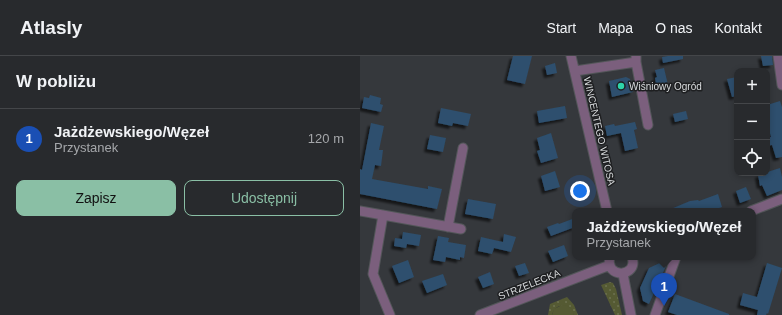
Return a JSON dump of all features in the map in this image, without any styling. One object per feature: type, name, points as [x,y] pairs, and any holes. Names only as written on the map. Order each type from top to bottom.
[{"type":"street","name":"WINCENTEGO WITOSA","points":[[571,56],[606,208]]},
{"type":"street","points":[[778,56],[782,85]]},
{"type":"street","points":[[575,71],[636,59],[648,125]]},
{"type":"street","points":[[448,227],[463,148]]},
{"type":"street","points":[[756,209],[782,199]]},
{"type":"street","points":[[360,211],[461,229]]},
{"type":"street","points":[[383,215],[373,274],[390,315]]},
{"type":"street","points":[[610,261],[611,268],[616,273],[623,274],[630,270],[633,260]]},
{"type":"street","points":[[655,315],[675,260]]},
{"type":"street","name":"STRZELECKA","points":[[480,315],[610,261]]},
{"type":"street","points":[[623,274],[631,315]]},
{"type":"green space","points":[[610,282],[613,283],[616,289],[622,315],[615,315],[601,285]]},
{"type":"green space","points":[[567,297],[574,305],[578,315],[574,315],[570,308],[559,306],[555,309],[552,315],[548,315],[550,304]]},
{"type":"green space","points":[[562,305],[570,307],[573,310],[574,315],[552,315],[554,309]]},
{"type":"building","points":[[513,56],[532,56],[525,84],[507,80]]},
{"type":"building","points":[[683,56],[683,59],[663,63],[662,57]]},
{"type":"building","points":[[761,56],[772,56],[773,65],[763,66]]},
{"type":"building","points":[[555,63],[557,73],[547,75],[545,66]]},
{"type":"building","points":[[664,68],[668,85],[659,87],[658,84],[656,84],[655,78],[657,77],[655,70]]},
{"type":"building","name":"Wiśniowy Ogród","points":[[626,77],[630,79],[633,92],[612,97],[609,81]]},
{"type":"building","points":[[734,78],[734,97],[732,97],[727,79]]},
{"type":"building","points":[[370,95],[381,98],[380,104],[383,105],[381,112],[362,108],[364,97],[369,98]]},
{"type":"building","points":[[780,101],[782,107],[782,157],[776,158],[772,145],[770,145],[770,104]]},
{"type":"building","points":[[565,106],[567,118],[539,123],[537,111]]},
{"type":"building","points":[[441,108],[471,114],[468,126],[453,123],[452,126],[438,123]]},
{"type":"building","points":[[686,111],[688,119],[675,122],[673,114]]},
{"type":"building","points":[[635,122],[637,129],[634,130],[638,148],[625,151],[621,133],[607,136],[605,126],[614,124],[615,126]]},
{"type":"building","points":[[371,123],[384,126],[379,150],[383,150],[381,166],[375,165],[372,179],[428,189],[428,186],[442,189],[437,209],[360,194],[360,169],[362,170]]},
{"type":"building","points":[[551,133],[558,158],[541,163],[537,151],[540,150],[537,138]]},
{"type":"building","points":[[430,135],[446,138],[443,152],[427,149]]},
{"type":"building","points":[[780,168],[782,190],[767,196],[762,185],[760,186],[758,176],[770,176],[770,171]]},
{"type":"building","points":[[555,171],[560,187],[545,191],[541,176]]},
{"type":"building","points":[[746,187],[751,199],[740,203],[736,191]]},
{"type":"building","points":[[718,194],[722,207],[673,208],[690,201],[699,201]]},
{"type":"building","points":[[468,199],[496,204],[493,219],[465,214]]},
{"type":"building","points":[[572,219],[572,228],[551,236],[547,227],[558,223],[559,224]]},
{"type":"building","points":[[403,232],[421,235],[419,246],[407,244],[406,248],[394,246],[395,238],[402,239]]},
{"type":"building","points":[[504,234],[516,237],[511,252],[494,248],[492,254],[478,251],[481,237],[503,242]]},
{"type":"building","points":[[438,236],[449,238],[448,242],[466,245],[464,258],[460,257],[460,260],[446,257],[445,262],[433,260]]},
{"type":"building","points":[[564,245],[568,256],[553,262],[548,251]]},
{"type":"building","points":[[408,260],[414,277],[399,283],[392,266]]},
{"type":"building","points":[[664,261],[666,266],[649,304],[643,301],[640,288],[649,268]]},
{"type":"building","points":[[525,263],[529,273],[519,276],[515,266]]},
{"type":"building","points":[[767,263],[782,268],[768,314],[757,315],[758,310],[740,305],[743,293],[757,297]]},
{"type":"building","points":[[490,272],[494,284],[483,288],[478,277]]},
{"type":"building","points":[[443,274],[447,285],[427,293],[422,281]]},
{"type":"building","points":[[675,294],[729,315],[677,315],[668,312]]},
{"type":"place","name":"Wiśniowy Ogród","points":[[621,86]]},
{"type":"place","name":"Jażdżewskiego/Węzeł","points":[[664,306]]}]
